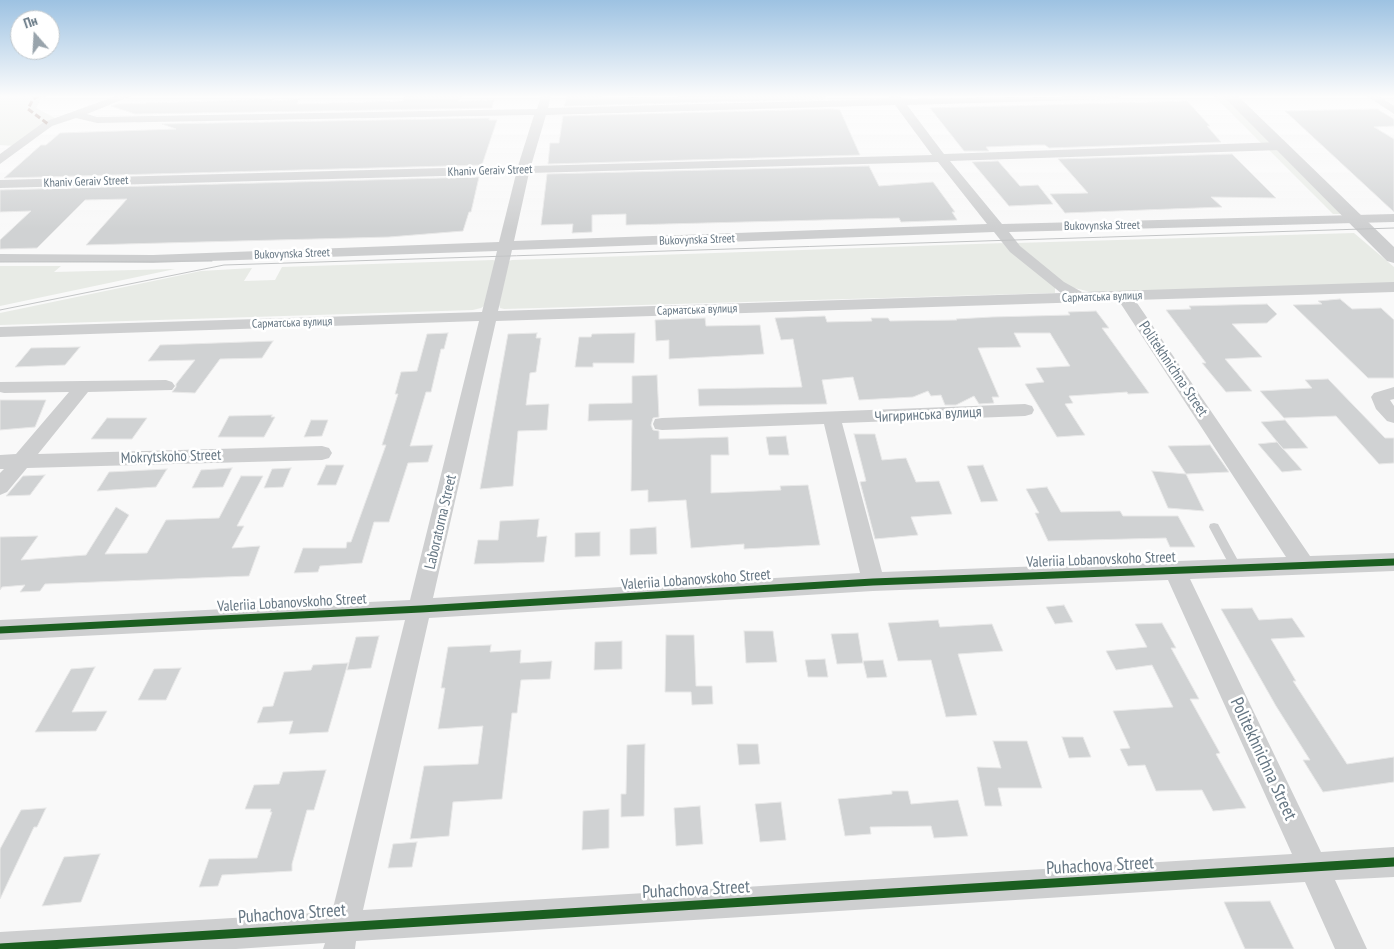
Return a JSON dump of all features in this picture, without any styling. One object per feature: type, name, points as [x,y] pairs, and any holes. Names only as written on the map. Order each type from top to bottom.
[{"type":"street","points":[[0,160],[26,140]]},
{"type":"street","name":"Laboratorna Street","points":[[342,937],[523,171],[533,140]]},
{"type":"street","points":[[928,140],[996,228],[1032,264],[1080,298]]},
{"type":"street","points":[[1274,140],[1394,257]]},
{"type":"street","name":"Khaniv Geraiv Street","points":[[0,184],[523,171],[1280,146]]},
{"type":"street","name":"Bukovynska Street","points":[[0,258],[153,259],[996,228],[1394,218]]},
{"type":"street","name":"Сарматська вулиця","points":[[0,332],[1394,287]]},
{"type":"street","name":"Politekhnichna Street","points":[[1124,296],[1305,567]]},
{"type":"street","points":[[4,387],[166,386]]},
{"type":"street","points":[[0,487],[82,387]]},
{"type":"street","points":[[1394,393],[1380,396],[1382,405],[1394,417]]},
{"type":"street","name":"Чигиринська вулиця","points":[[662,424],[832,419],[1025,410]]},
{"type":"street","points":[[832,419],[873,582]]},
{"type":"street","name":"Mokrytskoho Street","points":[[0,462],[322,453]]},
{"type":"street","name":"Valeriia Lobanovskoho Street","points":[[0,630],[420,610],[873,582],[1175,570],[1305,567],[1394,562]]},
{"type":"street","name":"Politekhnichna Street","points":[[1175,570],[1351,949]]},
{"type":"street","name":"Puhachova Street","points":[[0,948],[342,937],[1394,862]]},
{"type":"lane","points":[[1214,527],[1237,569]]},
{"type":"shaded area","points":[[0,140],[22,140],[15,146],[0,145]]},
{"type":"shaded area","points":[[1258,140],[1269,140],[1273,144],[1262,144]]},
{"type":"shaded area","points":[[1268,149],[1276,149],[1343,214],[1333,214]]},
{"type":"shaded area","points":[[1354,233],[1394,267],[1394,285],[1095,293],[1066,286],[1016,243]]},
{"type":"shaded area","points":[[1005,243],[1055,286],[1055,293],[504,309],[500,308],[499,304],[509,261],[512,260]]},
{"type":"shaded area","points":[[497,261],[487,304],[473,310],[0,325],[0,313],[201,271],[252,268],[244,281],[275,280],[282,267]]},
{"type":"shaded area","points":[[0,266],[61,266],[54,272],[175,269],[0,306]]},
{"type":"building","points":[[51,140],[490,140],[482,165],[4,178],[41,145],[46,145]]},
{"type":"building","points":[[559,140],[853,140],[860,155],[548,164],[550,143],[559,143]]},
{"type":"building","points":[[956,140],[1220,140],[1221,142],[1049,148],[1045,145],[1035,145],[986,147],[989,151],[964,151]]},
{"type":"building","points":[[1317,140],[1394,140],[1394,212]]},
{"type":"building","points":[[1232,154],[1276,198],[1211,197],[1222,207],[1065,213],[1050,194],[1088,193],[1058,159]]},
{"type":"building","points":[[998,161],[1020,186],[1038,185],[1053,204],[1009,206],[972,162]]},
{"type":"building","points":[[869,166],[879,186],[933,182],[955,212],[952,212],[957,220],[901,222],[899,218],[626,225],[626,214],[592,215],[592,232],[572,233],[573,224],[541,225],[547,174]]},
{"type":"building","points":[[479,177],[471,212],[469,212],[463,231],[389,237],[86,245],[127,199],[85,200],[37,248],[0,249],[0,240],[31,211],[0,212],[0,190]]},
{"type":"building","points":[[1340,299],[1352,309],[1381,308],[1394,320],[1394,378],[1368,378],[1293,305],[1322,304],[1318,301]]},
{"type":"building","points":[[1267,304],[1277,314],[1267,323],[1232,324],[1262,357],[1225,359],[1252,391],[1226,392],[1202,363],[1206,363],[1166,310],[1191,309],[1189,306]]},
{"type":"building","points":[[1096,311],[1109,328],[1102,328],[1149,393],[1128,394],[1127,392],[1069,396],[1073,403],[1065,404],[1085,435],[1057,437],[1025,384],[1044,382],[1036,368],[1070,366],[1050,333],[1014,333],[1021,347],[978,348],[999,397],[992,397],[994,403],[979,404],[974,396],[956,405],[945,405],[941,395],[931,396],[928,391],[913,397],[859,400],[853,377],[822,380],[827,404],[699,406],[698,389],[802,387],[793,339],[781,340],[775,318],[825,316],[827,322],[872,321],[871,318],[888,318],[890,321],[957,320],[1070,315],[1068,312]]},
{"type":"building","points":[[705,318],[706,326],[760,325],[764,354],[669,359],[669,340],[656,341],[655,320]]},
{"type":"building","points":[[448,333],[444,349],[441,349],[431,392],[426,392],[410,446],[433,445],[428,462],[408,463],[389,522],[374,522],[362,563],[320,566],[318,572],[294,573],[303,548],[346,548],[347,542],[351,542],[386,445],[382,445],[398,394],[395,394],[401,372],[417,371],[427,334]]},
{"type":"building","points":[[537,333],[536,338],[541,338],[536,372],[530,373],[526,405],[549,404],[547,430],[518,431],[513,486],[480,489],[508,334]]},
{"type":"building","points":[[635,333],[634,363],[593,363],[593,367],[575,367],[579,337],[591,337],[592,334]]},
{"type":"building","points":[[273,341],[262,358],[220,359],[195,393],[172,392],[195,360],[148,361],[160,345]]},
{"type":"building","points":[[80,347],[65,365],[15,367],[31,348]]},
{"type":"building","points":[[657,375],[659,417],[653,418],[651,425],[653,430],[659,431],[659,439],[728,437],[729,455],[711,455],[711,493],[781,490],[780,486],[808,485],[820,545],[744,549],[744,544],[691,548],[686,500],[648,502],[648,490],[631,491],[632,420],[588,421],[589,404],[632,403],[632,376]]},
{"type":"building","points":[[1328,379],[1385,438],[1394,438],[1394,463],[1379,464],[1336,416],[1284,418],[1260,391],[1312,388],[1305,380]]},
{"type":"building","points":[[0,400],[46,400],[35,427],[0,430]]},
{"type":"building","points":[[272,415],[271,417],[275,417],[264,437],[218,437],[229,416]]},
{"type":"building","points":[[107,418],[147,418],[132,439],[91,439]]},
{"type":"building","points":[[311,420],[328,420],[322,436],[304,437]]},
{"type":"building","points":[[1285,420],[1308,448],[1283,449],[1261,422]]},
{"type":"building","points":[[854,434],[875,434],[882,460],[906,458],[916,482],[939,481],[952,514],[911,517],[918,535],[875,539],[860,482],[866,481]]},
{"type":"building","points":[[786,436],[789,455],[769,455],[766,437]]},
{"type":"building","points":[[1277,442],[1302,470],[1282,472],[1258,444]]},
{"type":"building","points":[[1210,445],[1229,472],[1186,474],[1168,446]]},
{"type":"building","points":[[326,465],[344,465],[336,485],[317,485]]},
{"type":"building","points":[[983,465],[998,501],[981,502],[967,466]]},
{"type":"building","points":[[232,468],[223,487],[192,488],[201,470]]},
{"type":"building","points":[[291,468],[283,487],[264,488],[272,469]]},
{"type":"building","points":[[167,469],[156,487],[97,491],[109,472]]},
{"type":"building","points":[[1152,471],[1186,474],[1204,511],[1168,508]]},
{"type":"building","points":[[45,475],[30,495],[6,496],[23,476]]},
{"type":"building","points":[[241,476],[263,476],[237,526],[244,526],[232,548],[260,546],[249,576],[45,584],[40,591],[20,592],[25,585],[2,587],[0,590],[0,537],[38,536],[21,560],[86,555],[116,507],[129,515],[105,554],[147,553],[166,520],[219,518]]},
{"type":"building","points":[[1047,487],[1061,512],[1120,511],[1123,516],[1178,516],[1195,547],[1170,547],[1166,538],[1048,541],[1035,513],[1039,513],[1026,489]]},
{"type":"building","points":[[539,519],[537,537],[547,536],[544,562],[474,564],[478,540],[498,540],[500,521]]},
{"type":"building","points":[[656,527],[657,554],[630,555],[630,529]]},
{"type":"building","points":[[600,532],[600,556],[575,557],[575,533]]},
{"type":"building","points":[[1064,605],[1073,622],[1055,624],[1046,607]]},
{"type":"building","points":[[1252,608],[1259,620],[1292,618],[1305,637],[1271,639],[1296,681],[1293,681],[1347,764],[1394,757],[1394,782],[1323,792],[1303,760],[1310,760],[1276,706],[1221,609]]},
{"type":"building","points":[[938,620],[940,627],[992,624],[1003,651],[958,654],[977,715],[946,717],[931,660],[898,661],[888,623]]},
{"type":"building","points":[[1162,623],[1176,648],[1171,648],[1199,699],[1190,699],[1220,753],[1216,754],[1246,808],[1213,811],[1202,790],[1156,791],[1145,765],[1128,766],[1120,749],[1130,748],[1113,711],[1173,707],[1152,665],[1116,670],[1106,651],[1147,647],[1135,624]]},
{"type":"building","points":[[744,631],[773,631],[777,662],[746,663]]},
{"type":"building","points":[[858,633],[863,663],[837,664],[831,634]]},
{"type":"building","points":[[666,635],[694,635],[696,686],[712,686],[713,704],[692,705],[691,692],[665,692]]},
{"type":"building","points":[[379,636],[371,668],[347,670],[356,637]]},
{"type":"building","points":[[622,641],[622,669],[594,670],[595,642]]},
{"type":"building","points":[[491,645],[490,652],[521,650],[520,663],[552,661],[550,679],[521,680],[517,713],[512,713],[502,799],[453,802],[449,836],[410,839],[424,766],[478,764],[483,726],[438,729],[445,688],[441,688],[448,647]]},
{"type":"building","points":[[825,659],[828,677],[808,677],[805,660]]},
{"type":"building","points":[[883,660],[887,677],[867,678],[863,661]]},
{"type":"building","points":[[348,663],[328,732],[289,734],[293,721],[257,723],[263,707],[273,706],[284,672],[311,670],[313,665]]},
{"type":"building","points":[[95,667],[72,712],[107,711],[96,731],[35,732],[71,669]]},
{"type":"building","points":[[181,668],[166,700],[138,700],[154,669]]},
{"type":"building","points":[[1062,737],[1083,737],[1091,757],[1069,758]]},
{"type":"building","points":[[993,741],[1027,741],[1042,788],[998,788],[1002,806],[985,806],[977,767],[1001,768]]},
{"type":"building","points":[[645,744],[644,816],[621,817],[621,794],[626,794],[627,745]]},
{"type":"building","points":[[737,744],[758,744],[760,764],[739,765]]},
{"type":"building","points":[[326,770],[314,810],[307,810],[292,864],[292,871],[222,875],[218,886],[199,887],[209,859],[257,858],[272,812],[270,812],[271,809],[245,809],[254,785],[279,784],[283,772]]},
{"type":"building","points":[[892,791],[908,791],[911,804],[958,800],[968,836],[934,838],[931,826],[870,827],[871,834],[845,836],[838,799],[892,794]]},
{"type":"building","points":[[781,802],[786,840],[760,842],[755,804]]},
{"type":"building","points":[[700,806],[703,844],[676,846],[674,808]]},
{"type":"building","points":[[46,808],[37,827],[34,827],[0,899],[0,849],[21,810]]},
{"type":"building","points":[[609,809],[609,848],[582,850],[583,811]]},
{"type":"building","points":[[417,842],[412,867],[388,868],[393,844]]},
{"type":"building","points":[[100,854],[81,902],[42,906],[64,857]]},
{"type":"building","points":[[1270,901],[1294,949],[1245,949],[1224,902]]},
{"type":"tram line","points":[[0,310],[224,265],[1394,228]]},
{"type":"tram line","points":[[0,262],[212,261]]},
{"type":"cycle path","points":[[0,630],[421,609],[873,582],[1394,562]]},
{"type":"cycle path","points":[[0,948],[1394,862]]}]
